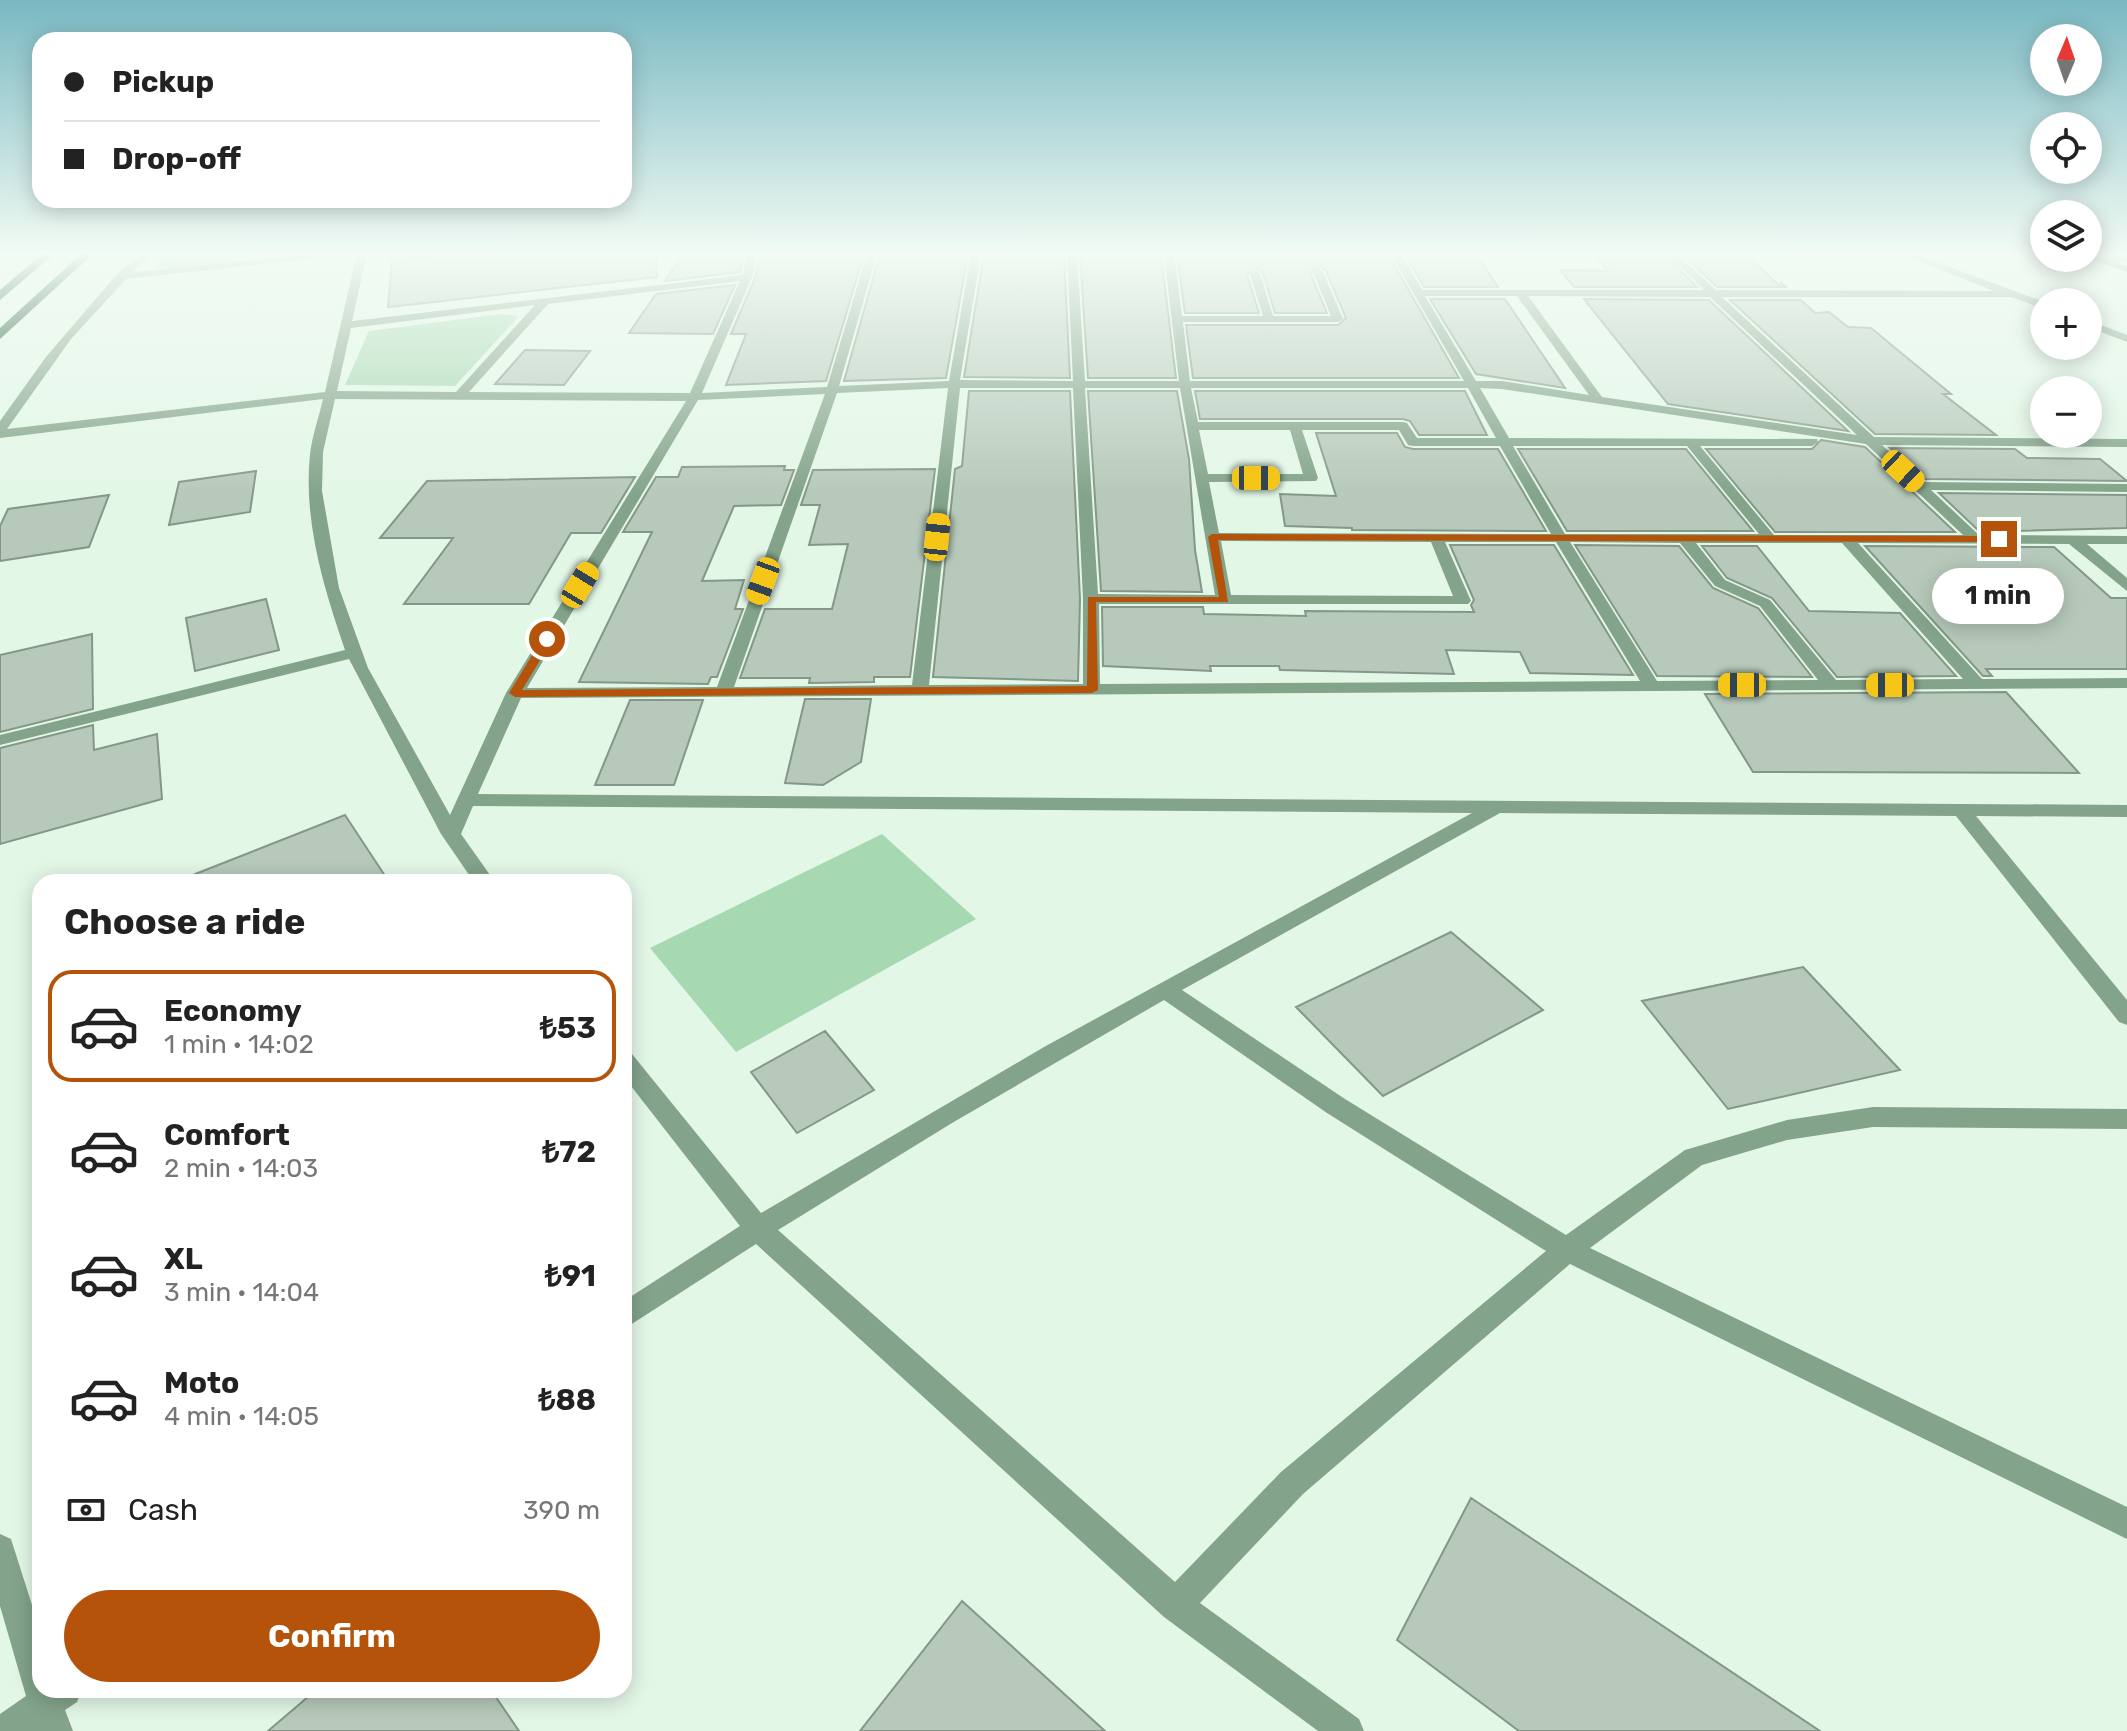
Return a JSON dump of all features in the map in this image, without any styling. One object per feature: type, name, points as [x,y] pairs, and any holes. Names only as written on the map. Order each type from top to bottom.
[{"type":"street","points":[[0,432],[43,365],[68,335]]},
{"type":"street","points":[[343,335],[317,452],[315,491],[331,588],[360,668],[451,834],[479,874]]},
{"type":"street","points":[[461,394],[514,335]]},
{"type":"street","points":[[451,834],[515,693],[694,397],[721,335]]},
{"type":"street","points":[[724,691],[833,388],[848,335]]},
{"type":"street","points":[[920,691],[954,384],[962,335]]},
{"type":"street","points":[[1076,335],[1091,599],[1092,690]]},
{"type":"street","points":[[1180,335],[1185,385],[1224,600]]},
{"type":"street","points":[[1441,335],[1559,536],[1652,686]]},
{"type":"street","points":[[1551,335],[1598,399]]},
{"type":"street","points":[[1756,335],[1975,539]]},
{"type":"street","points":[[0,432],[329,395],[694,397],[954,384],[1502,385],[1871,441]]},
{"type":"street","points":[[1194,426],[1403,426],[1413,442],[2127,443]]},
{"type":"street","points":[[1202,478],[1311,478],[1295,427]]},
{"type":"street","points":[[1691,443],[1769,538]]},
{"type":"street","points":[[1919,486],[2127,488]]},
{"type":"street","points":[[1212,537],[2127,540]]},
{"type":"street","points":[[1091,599],[1463,601],[1436,537]]},
{"type":"street","points":[[1684,538],[1720,583],[1765,603],[1831,685]]},
{"type":"street","points":[[1845,538],[1977,684]]},
{"type":"street","points":[[2073,540],[2127,586]]},
{"type":"street","points":[[0,740],[355,653]]},
{"type":"street","points":[[515,693],[2127,683]]},
{"type":"street","points":[[467,800],[2127,811]]},
{"type":"street","points":[[632,1311],[756,1227],[1165,989],[1496,808]]},
{"type":"street","points":[[1962,811],[2127,1016]]},
{"type":"street","points":[[1165,989],[1336,1106],[1567,1250],[2127,1523]]},
{"type":"street","points":[[632,1070],[756,1227],[1176,1605],[1347,1731]]},
{"type":"street","points":[[1176,1605],[1292,1483],[1567,1250],[1694,1157],[1787,1130],[1873,1117],[2127,1119]]},
{"type":"street","points":[[0,1550],[32,1646]]},
{"type":"street","points":[[5,1731],[50,1700]]},
{"type":"green space","points":[[367,335],[502,335],[455,386],[345,385]]},
{"type":"green space","points":[[882,834],[976,919],[736,1052],[650,948]]},
{"type":"building","points":[[746,335],[840,335],[826,381],[726,385]]},
{"type":"building","points":[[857,335],[954,335],[946,378],[844,381]]},
{"type":"building","points":[[971,335],[1068,335],[1070,378],[964,377]]},
{"type":"building","points":[[1085,335],[1171,335],[1176,378],[1088,378]]},
{"type":"building","points":[[1187,335],[1434,335],[1459,378],[1193,378]]},
{"type":"building","points":[[1452,335],[1529,335],[1565,388],[1476,374]]},
{"type":"building","points":[[1613,335],[1746,335],[1848,431],[1668,404]]},
{"type":"building","points":[[1768,335],[1879,335],[1951,394],[1943,394],[1996,435],[1875,434]]},
{"type":"building","points":[[525,350],[590,351],[564,385],[495,384]]},
{"type":"building","points":[[969,391],[1070,391],[1080,599],[1078,681],[933,677],[955,469],[962,466]]},
{"type":"building","points":[[1088,391],[1177,391],[1189,459],[1195,550],[1202,592],[1101,591]]},
{"type":"building","points":[[1195,391],[1465,391],[1487,435],[1419,435],[1410,421],[1403,419],[1200,419]]},
{"type":"building","points":[[1316,433],[1397,433],[1405,447],[1413,449],[1498,449],[1546,531],[1352,530],[1285,526],[1280,494],[1336,496]]},
{"type":"building","points":[[1821,440],[1865,447],[1955,532],[1775,532],[1706,449],[1812,449]]},
{"type":"building","points":[[1890,448],[2015,449],[2027,458],[2100,459],[2127,481],[1923,479]]},
{"type":"building","points":[[1518,449],[1686,449],[1753,531],[1567,531]]},
{"type":"building","points":[[785,466],[784,470],[794,470],[781,505],[734,506],[702,581],[744,580],[735,609],[743,609],[717,677],[711,677],[708,684],[579,682],[652,532],[623,532],[656,477],[678,477],[682,467]]},
{"type":"building","points":[[935,469],[910,677],[874,677],[874,682],[809,683],[810,678],[740,678],[765,609],[832,609],[848,544],[809,545],[820,505],[801,505],[813,470]]},
{"type":"building","points":[[256,471],[250,512],[169,525],[179,482]]},
{"type":"building","points":[[635,477],[601,533],[571,533],[529,604],[404,604],[453,538],[380,538],[427,481]]},
{"type":"building","points":[[1939,493],[2127,495],[2127,528],[1980,532]]},
{"type":"building","points":[[109,495],[89,547],[0,561],[0,526],[8,509]]},
{"type":"building","points":[[1450,545],[1554,545],[1633,675],[1530,673],[1520,652],[1446,650],[1454,674],[1280,670],[1279,666],[1210,666],[1211,671],[1103,666],[1102,607],[1203,607],[1204,614],[1306,616],[1305,611],[1474,612],[1471,605],[1474,600]]},
{"type":"building","points":[[1575,545],[1679,546],[1713,588],[1758,608],[1812,677],[1657,676]]},
{"type":"building","points":[[1702,546],[1757,546],[1809,611],[1900,613],[1956,676],[1837,677],[1772,598],[1727,578]]},
{"type":"building","points":[[1865,546],[2054,547],[2111,598],[2127,598],[2127,669],[1986,669],[1992,676],[1983,676]]},
{"type":"building","points":[[266,599],[279,650],[195,671],[186,618]]},
{"type":"building","points":[[92,634],[93,709],[0,732],[0,655]]},
{"type":"building","points":[[2006,692],[2079,773],[1753,772],[1705,694]]},
{"type":"building","points":[[805,699],[871,699],[861,762],[823,785],[785,783]]},
{"type":"building","points":[[630,700],[703,700],[674,785],[595,785]]},
{"type":"building","points":[[93,725],[94,750],[157,734],[162,799],[0,844],[0,748]]},
{"type":"building","points":[[345,815],[384,874],[195,874]]},
{"type":"building","points":[[1451,932],[1543,1010],[1383,1096],[1296,1007]]},
{"type":"building","points":[[1803,967],[1900,1070],[1728,1109],[1642,1001]]},
{"type":"building","points":[[825,1031],[874,1090],[797,1133],[751,1072]]},
{"type":"building","points":[[1471,1498],[1820,1731],[1519,1731],[1397,1640]]},
{"type":"building","points":[[962,1601],[1105,1731],[860,1731]]},
{"type":"building","points":[[307,1698],[496,1698],[519,1731],[268,1731]]},
{"type":"route","points":[[547,639],[515,693],[1092,690],[1091,599],[1224,600],[1212,537],[1999,539]]}]
